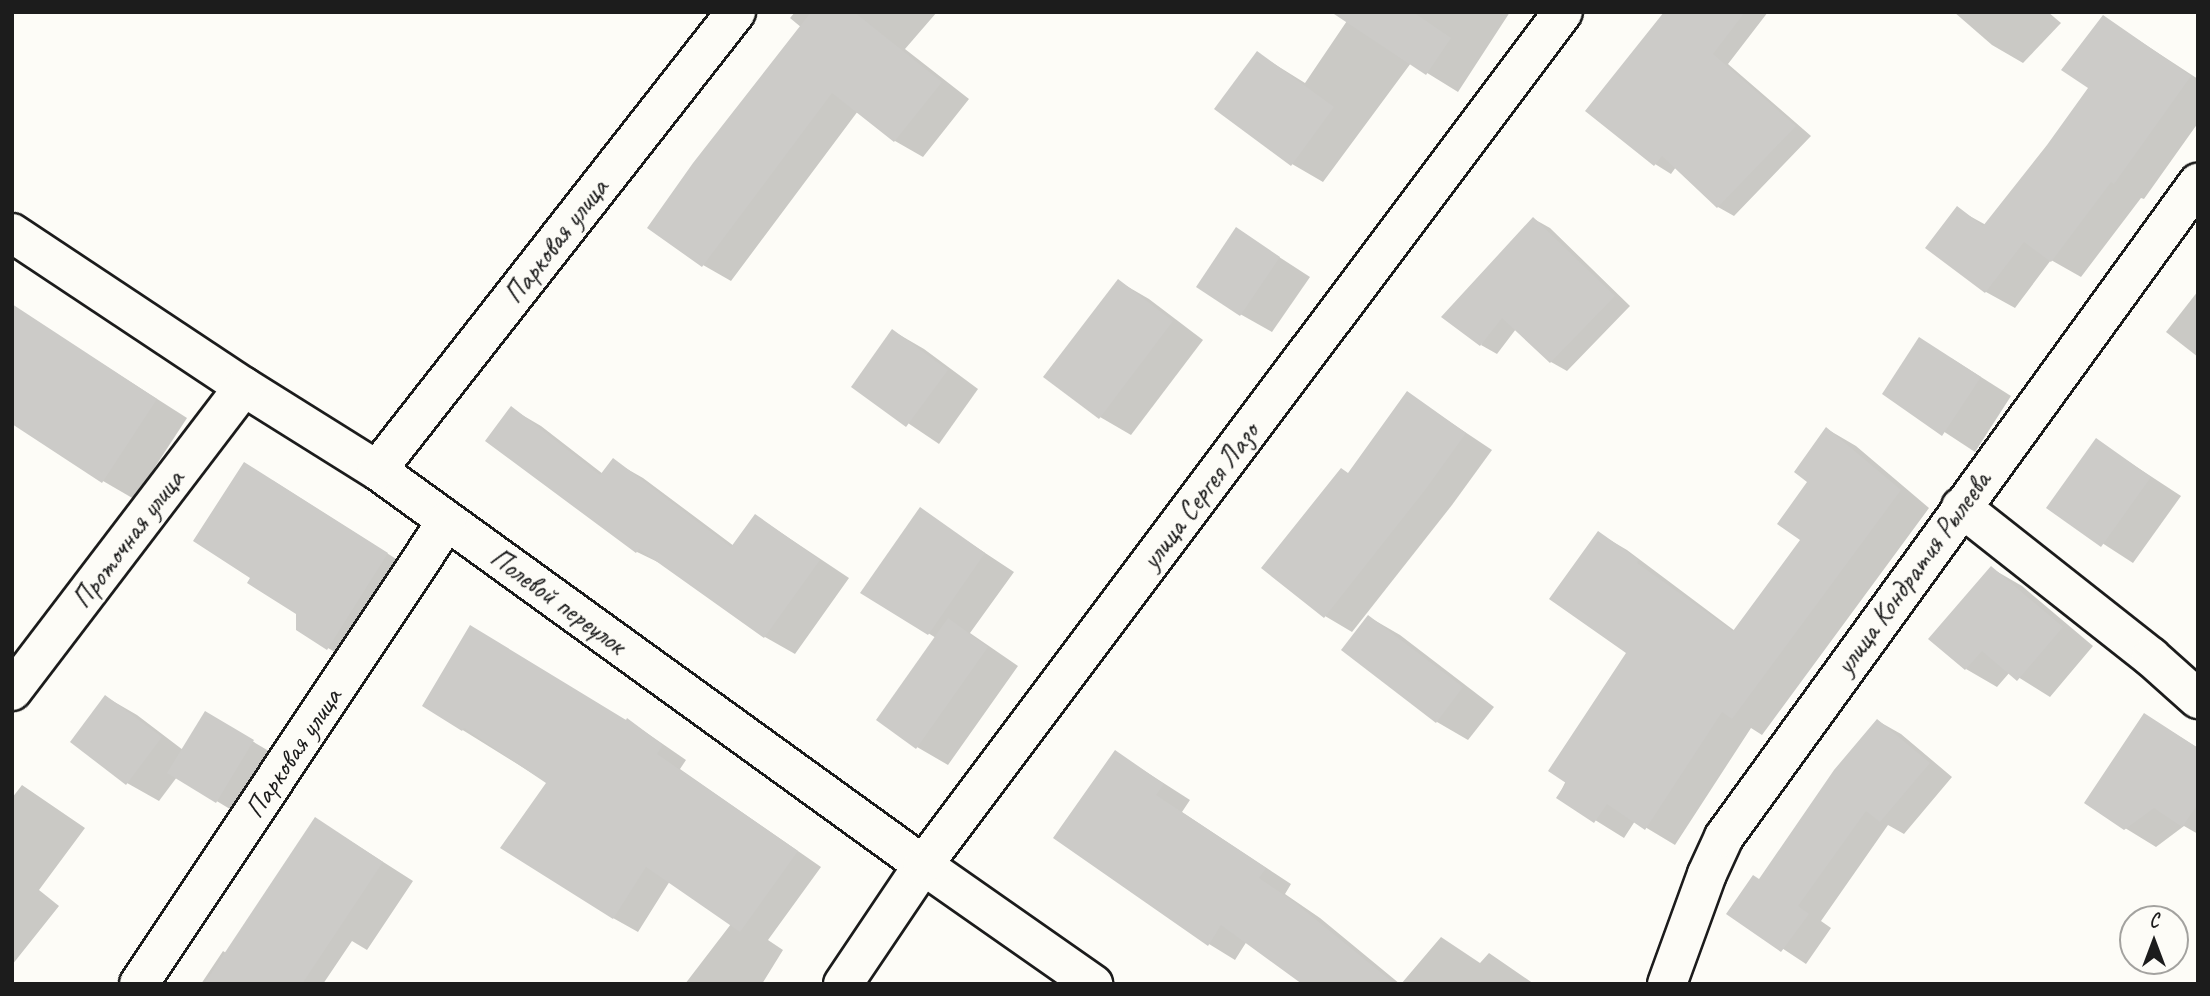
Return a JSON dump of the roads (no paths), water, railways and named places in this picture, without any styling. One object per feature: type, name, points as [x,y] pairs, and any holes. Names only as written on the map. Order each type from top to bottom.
[{"type":"street","name":"Парковая улица","points":[[377,470],[736,12]]},
{"type":"street","name":"улица Сергея Лазо","points":[[843,984],[923,865],[1563,12]]},
{"type":"street","name":"улица Кондратия Рылеева","points":[[1667,984],[1707,874],[1724,837],[2198,183]]},
{"type":"street","name":"Полевой переулок","points":[[12,233],[244,387],[377,470],[923,865],[1093,984]]},
{"type":"street","name":"Проточная улица","points":[[12,691],[244,387]]},
{"type":"street","points":[[1961,507],[2151,657],[2198,699]]},
{"type":"street","name":"Парковая улица","points":[[139,984],[447,521]]}]
